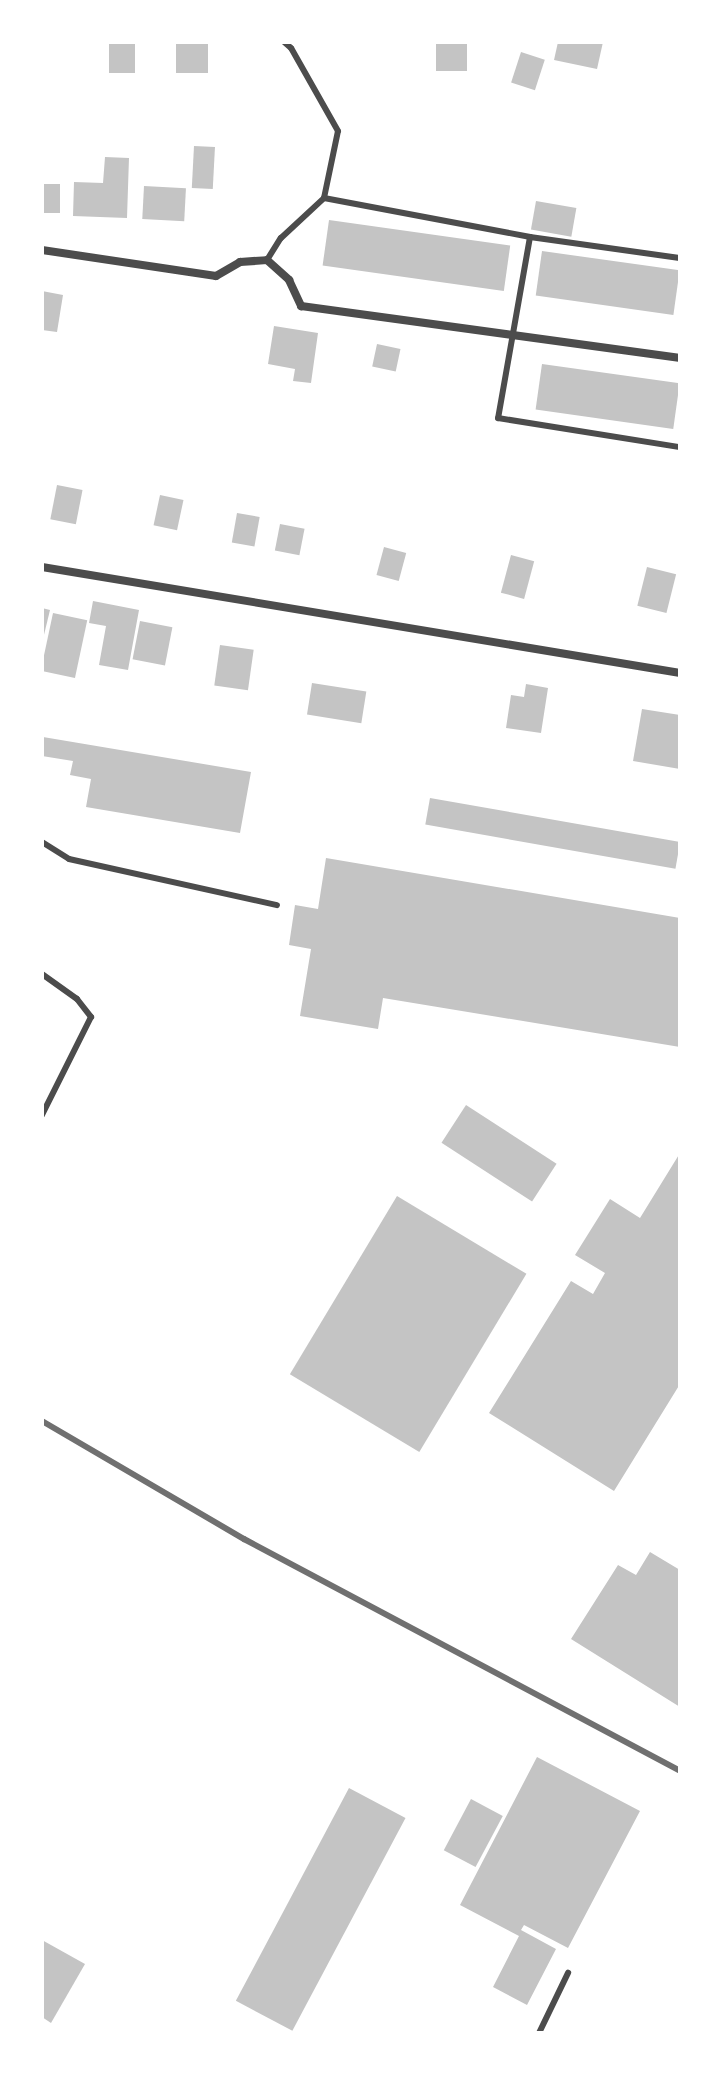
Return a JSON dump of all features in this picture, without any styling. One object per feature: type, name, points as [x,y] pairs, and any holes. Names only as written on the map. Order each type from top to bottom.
[{"type":"street","points":[[42,250],[216,276],[240,262],[267,260],[289,280],[301,306],[680,358]]},
{"type":"street","points":[[42,567],[680,673]]},
{"type":"lane","points":[[267,260],[281,238],[324,198],[338,131],[291,48],[284,42]]},
{"type":"lane","points":[[324,198],[530,237],[680,258]]},
{"type":"lane","points":[[530,237],[498,418],[680,447]]},
{"type":"lane","points":[[42,842],[69,859],[277,905]]},
{"type":"lane","points":[[42,974],[77,999],[91,1017],[42,1115]]},
{"type":"lane","points":[[539,2033],[568,1973]]},
{"type":"building","points":[[109,42],[135,42],[135,73],[109,73]]},
{"type":"building","points":[[176,42],[208,42],[208,73],[176,73]]},
{"type":"building","points":[[436,42],[467,42],[467,71],[436,71]]},
{"type":"building","points":[[558,42],[603,42],[597,69],[554,60]]},
{"type":"building","points":[[521,52],[545,60],[535,90],[511,82]]},
{"type":"building","points":[[194,146],[215,147],[213,189],[192,188]]},
{"type":"building","points":[[105,157],[129,158],[127,218],[73,216],[74,182],[103,183]]},
{"type":"building","points":[[42,184],[60,184],[60,213],[42,213]]},
{"type":"building","points":[[144,186],[186,188],[184,221],[142,219]]},
{"type":"building","points":[[536,201],[576,208],[571,237],[531,230]]},
{"type":"building","points":[[329,220],[510,245],[504,291],[323,266]]},
{"type":"building","points":[[542,251],[680,270],[673,315],[536,296]]},
{"type":"building","points":[[42,291],[63,295],[57,332],[42,330]]},
{"type":"building","points":[[274,326],[318,333],[311,383],[293,381],[295,369],[268,364]]},
{"type":"building","points":[[377,344],[400,349],[396,371],[372,366]]},
{"type":"building","points":[[542,364],[680,383],[673,429],[536,410]]},
{"type":"building","points":[[57,485],[83,490],[76,524],[50,519]]},
{"type":"building","points":[[160,495],[183,500],[177,530],[154,525]]},
{"type":"building","points":[[237,513],[260,517],[254,547],[232,543]]},
{"type":"building","points":[[280,524],[305,529],[299,555],[275,551]]},
{"type":"building","points":[[384,547],[406,553],[399,581],[376,575]]},
{"type":"building","points":[[511,555],[534,561],[524,599],[501,593]]},
{"type":"building","points":[[647,567],[676,574],[666,613],[637,606]]},
{"type":"building","points":[[93,601],[139,610],[128,670],[99,665],[106,626],[89,623]]},
{"type":"building","points":[[42,608],[50,610],[43,639],[42,639]]},
{"type":"building","points":[[53,613],[87,620],[75,678],[42,671]]},
{"type":"building","points":[[140,621],[172,627],[165,666],[133,659]]},
{"type":"building","points":[[220,645],[254,650],[248,690],[214,686]]},
{"type":"building","points":[[312,683],[366,692],[361,723],[307,715]]},
{"type":"building","points":[[526,684],[548,688],[541,733],[506,728],[511,695],[524,697]]},
{"type":"building","points":[[642,709],[680,715],[680,769],[633,761]]},
{"type":"building","points":[[43,737],[251,772],[240,833],[86,807],[91,779],[70,775],[73,761],[42,756]]},
{"type":"building","points":[[430,798],[680,842],[675,869],[425,825]]},
{"type":"building","points":[[326,858],[680,918],[680,1047],[383,998],[378,1029],[300,1016],[311,949],[289,945],[295,905],[318,909]]},
{"type":"building","points":[[466,1105],[557,1164],[532,1202],[441,1143]]},
{"type":"building","points":[[680,1153],[680,1384],[614,1491],[489,1413],[571,1281],[593,1294],[605,1273],[575,1255],[610,1199],[640,1218]]},
{"type":"building","points":[[397,1196],[526,1274],[419,1452],[290,1374]]},
{"type":"building","points":[[650,1552],[680,1570],[680,1707],[571,1639],[618,1565],[636,1575]]},
{"type":"building","points":[[537,1757],[640,1811],[568,1948],[524,1925],[521,1930],[556,1949],[527,2005],[493,1987],[519,1936],[460,1905]]},
{"type":"building","points":[[349,1788],[406,1818],[292,2031],[236,2001]]},
{"type":"building","points":[[471,1799],[503,1816],[476,1867],[444,1850]]},
{"type":"building","points":[[42,1940],[85,1964],[51,2023],[42,2017]]},
{"type":"railway","points":[[42,1421],[244,1539],[680,1771]]}]
